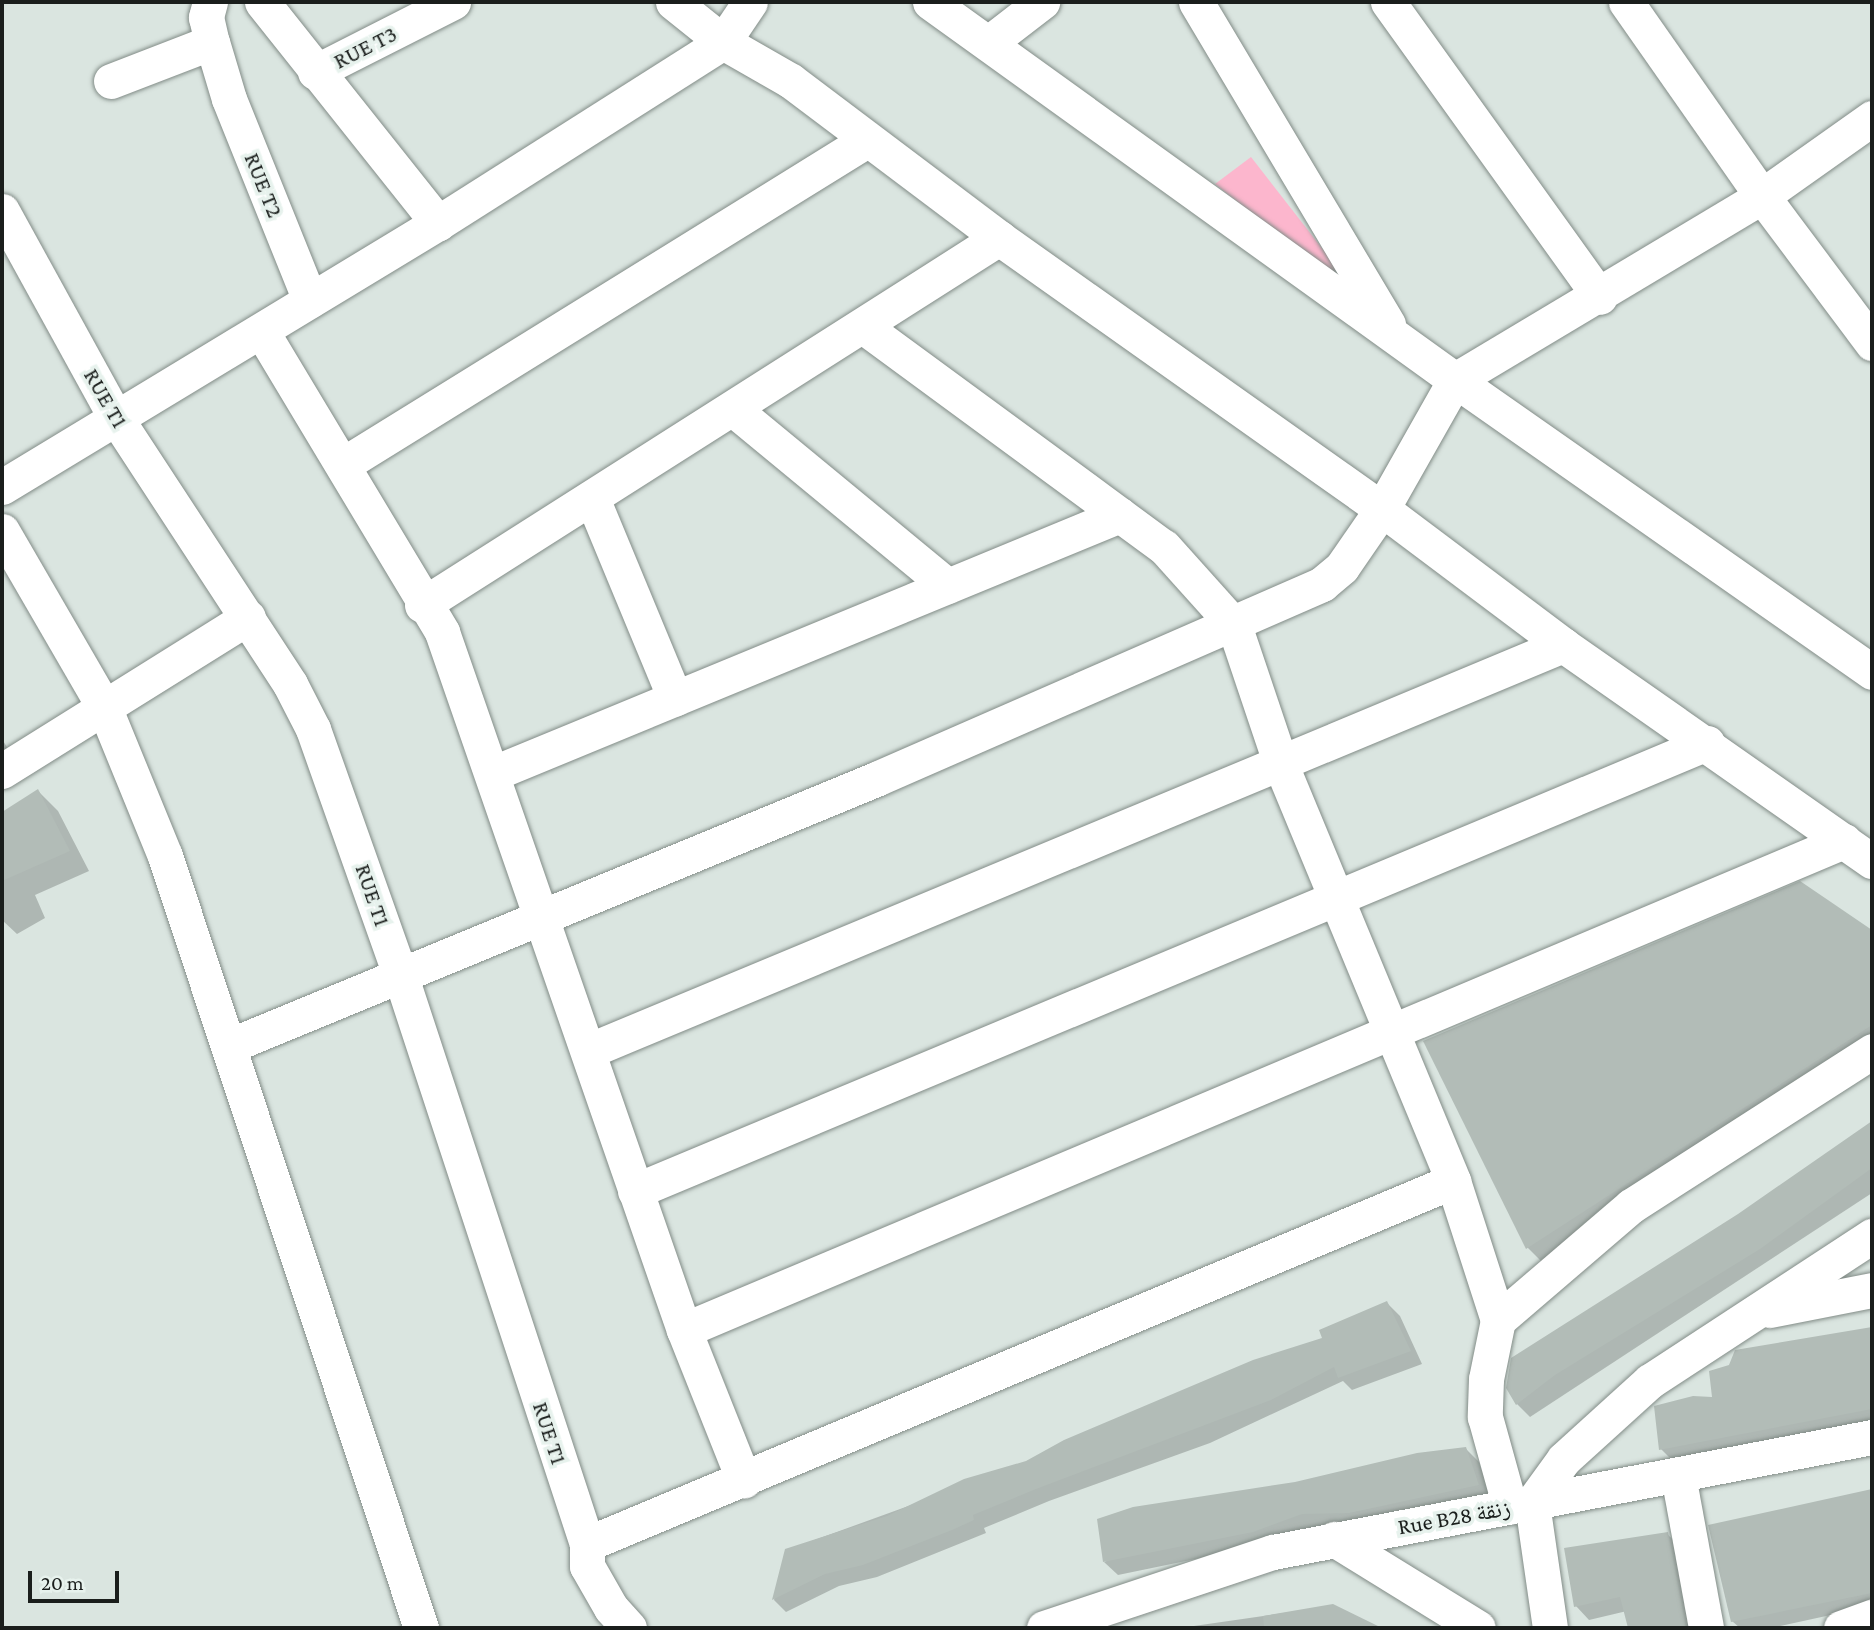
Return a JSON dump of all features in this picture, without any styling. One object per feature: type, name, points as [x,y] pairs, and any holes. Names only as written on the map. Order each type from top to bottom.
[{"type":"street","name":"RUE T2","points":[[210,2],[206,17],[229,99],[310,300]]},
{"type":"street","points":[[262,2],[315,72],[438,223]]},
{"type":"street","name":"RUE T3","points":[[315,72],[453,2]]},
{"type":"street","points":[[673,2],[723,41],[791,82],[999,238],[1382,509],[1563,645],[1707,743],[1872,861]]},
{"type":"street","points":[[2,487],[262,332],[723,41],[750,2]]},
{"type":"street","points":[[930,2],[1455,380],[1872,672]]},
{"type":"street","points":[[1196,2],[1396,337]]},
{"type":"street","points":[[1388,2],[1600,297]]},
{"type":"street","points":[[1626,2],[1762,195],[1872,343]]},
{"type":"street","points":[[990,43],[1024,7]]},
{"type":"street","points":[[111,81],[217,55]]},
{"type":"street","points":[[229,1045],[401,977],[538,915],[876,779],[1234,625],[1322,584],[1342,567],[1382,509],[1455,380],[1600,297],[1762,195],[1872,118]]},
{"type":"street","points":[[344,464],[867,140]]},
{"type":"street","name":"RUE T1","points":[[2,211],[116,418],[248,617],[313,729],[401,977],[587,1544],[587,1566],[611,1608],[629,1628]]},
{"type":"street","points":[[422,605],[864,327],[999,238]]},
{"type":"street","points":[[864,327],[1120,515],[1188,569],[1234,625],[1281,765],[1394,1032],[1453,1181],[1498,1320],[1486,1379],[1485,1417],[1521,1505],[1550,1628]]},
{"type":"street","points":[[262,332],[344,464],[422,605],[442,632],[494,773],[538,915],[684,1330],[744,1481]]},
{"type":"street","points":[[733,409],[948,586]]},
{"type":"street","points":[[592,498],[675,698]]},
{"type":"street","points":[[494,773],[1120,515]]},
{"type":"street","points":[[2,531],[105,709],[164,856],[421,1628]]},
{"type":"street","points":[[2,771],[105,709],[248,617]]},
{"type":"street","points":[[588,1051],[1281,765],[1563,645]]},
{"type":"street","points":[[635,1191],[1707,743]]},
{"type":"street","points":[[684,1330],[1844,841]]},
{"type":"street","points":[[1498,1320],[1631,1206],[1872,1051]]},
{"type":"street","points":[[587,1544],[744,1481],[1453,1181]]},
{"type":"street","points":[[1521,1505],[1609,1414],[1753,1313],[1872,1236]]},
{"type":"street","points":[[1753,1313],[1872,1290]]},
{"type":"street","name":"Rue B28 زنقة","points":[[1044,1628],[1273,1552],[1872,1437]]},
{"type":"street","points":[[1678,1475],[1706,1628]]},
{"type":"street","points":[[1334,1539],[1478,1628]]},
{"type":"street","points":[[1842,1628],[1872,1617]]},
{"type":"shaded area","points":[[1251,157],[1364,302],[1215,184]]},
{"type":"building","points":[[38,789],[70,851],[2,881],[2,812]]},
{"type":"building","points":[[1800,881],[1872,930],[1872,1025],[1526,1249],[1423,1041]]},
{"type":"building","points":[[1872,1121],[1872,1168],[1760,1249],[1555,1375],[1516,1405],[1506,1388],[1511,1358],[1738,1214]]},
{"type":"building","points":[[1387,1301],[1411,1351],[1338,1378],[1334,1367],[1271,1400],[1036,1489],[973,1515],[974,1520],[952,1530],[863,1565],[825,1574],[772,1600],[785,1549],[887,1516],[964,1479],[1026,1461],[1064,1440],[1253,1360],[1322,1338],[1319,1330]]},
{"type":"building","points":[[1872,1327],[1872,1409],[1659,1450],[1654,1406],[1693,1396],[1712,1397],[1709,1371],[1729,1365],[1735,1350]]},
{"type":"building","points":[[1466,1447],[1479,1485],[1349,1513],[1302,1514],[1253,1532],[1103,1562],[1097,1519],[1133,1507],[1295,1482],[1417,1453]]},
{"type":"building","points":[[1872,1489],[1872,1593],[1731,1622],[1708,1525]]},
{"type":"building","points":[[1668,1532],[1686,1628],[1628,1628],[1620,1597],[1574,1607],[1564,1548]]},
{"type":"building","points":[[1333,1604],[1382,1628],[1264,1628],[1263,1616]]}]
